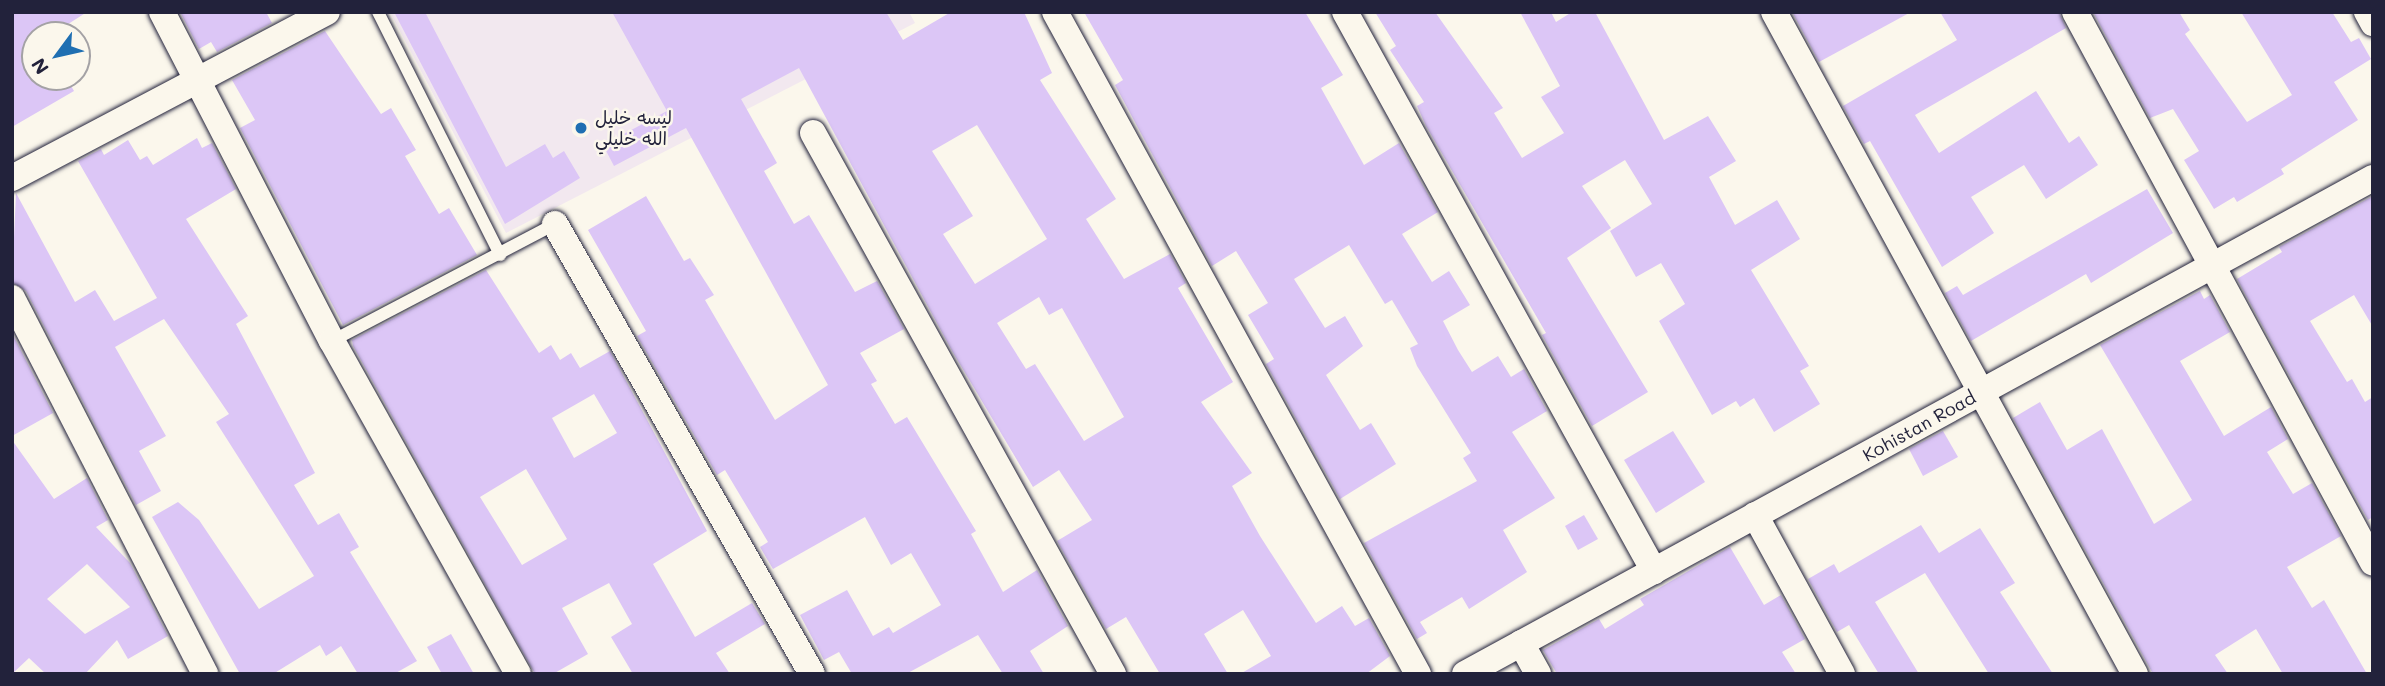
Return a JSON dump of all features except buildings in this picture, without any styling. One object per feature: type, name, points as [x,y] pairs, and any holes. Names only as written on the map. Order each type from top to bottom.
[{"type":"street","points":[[162,12],[332,341],[518,674]]},
{"type":"street","points":[[12,178],[327,12]]},
{"type":"street","points":[[1055,12],[1418,674]]},
{"type":"street","points":[[1345,12],[1654,570]]},
{"type":"street","points":[[1774,12],[2134,674]]},
{"type":"street","points":[[2075,12],[2210,267],[2373,563]]},
{"type":"street","points":[[2367,12],[2373,23]]},
{"type":"street","points":[[813,133],[1113,674]]},
{"type":"street","name":"Kohistan Road","points":[[1465,674],[2373,178]]},
{"type":"street","points":[[555,224],[812,674]]},
{"type":"street","points":[[12,298],[205,674]]},
{"type":"street","points":[[1755,515],[1842,674]]},
{"type":"street","points":[[1521,643],[1538,674]]},
{"type":"lane","points":[[378,12],[500,255]]},
{"type":"lane","points":[[332,341],[555,224]]},
{"type":"shaded area","name":"ليسه خليل الله خليلي","points":[[390,12],[909,12],[915,23],[506,233]]},
{"type":"place","name":"ليسه خليل الله خليلي","points":[[581,128]]}]
